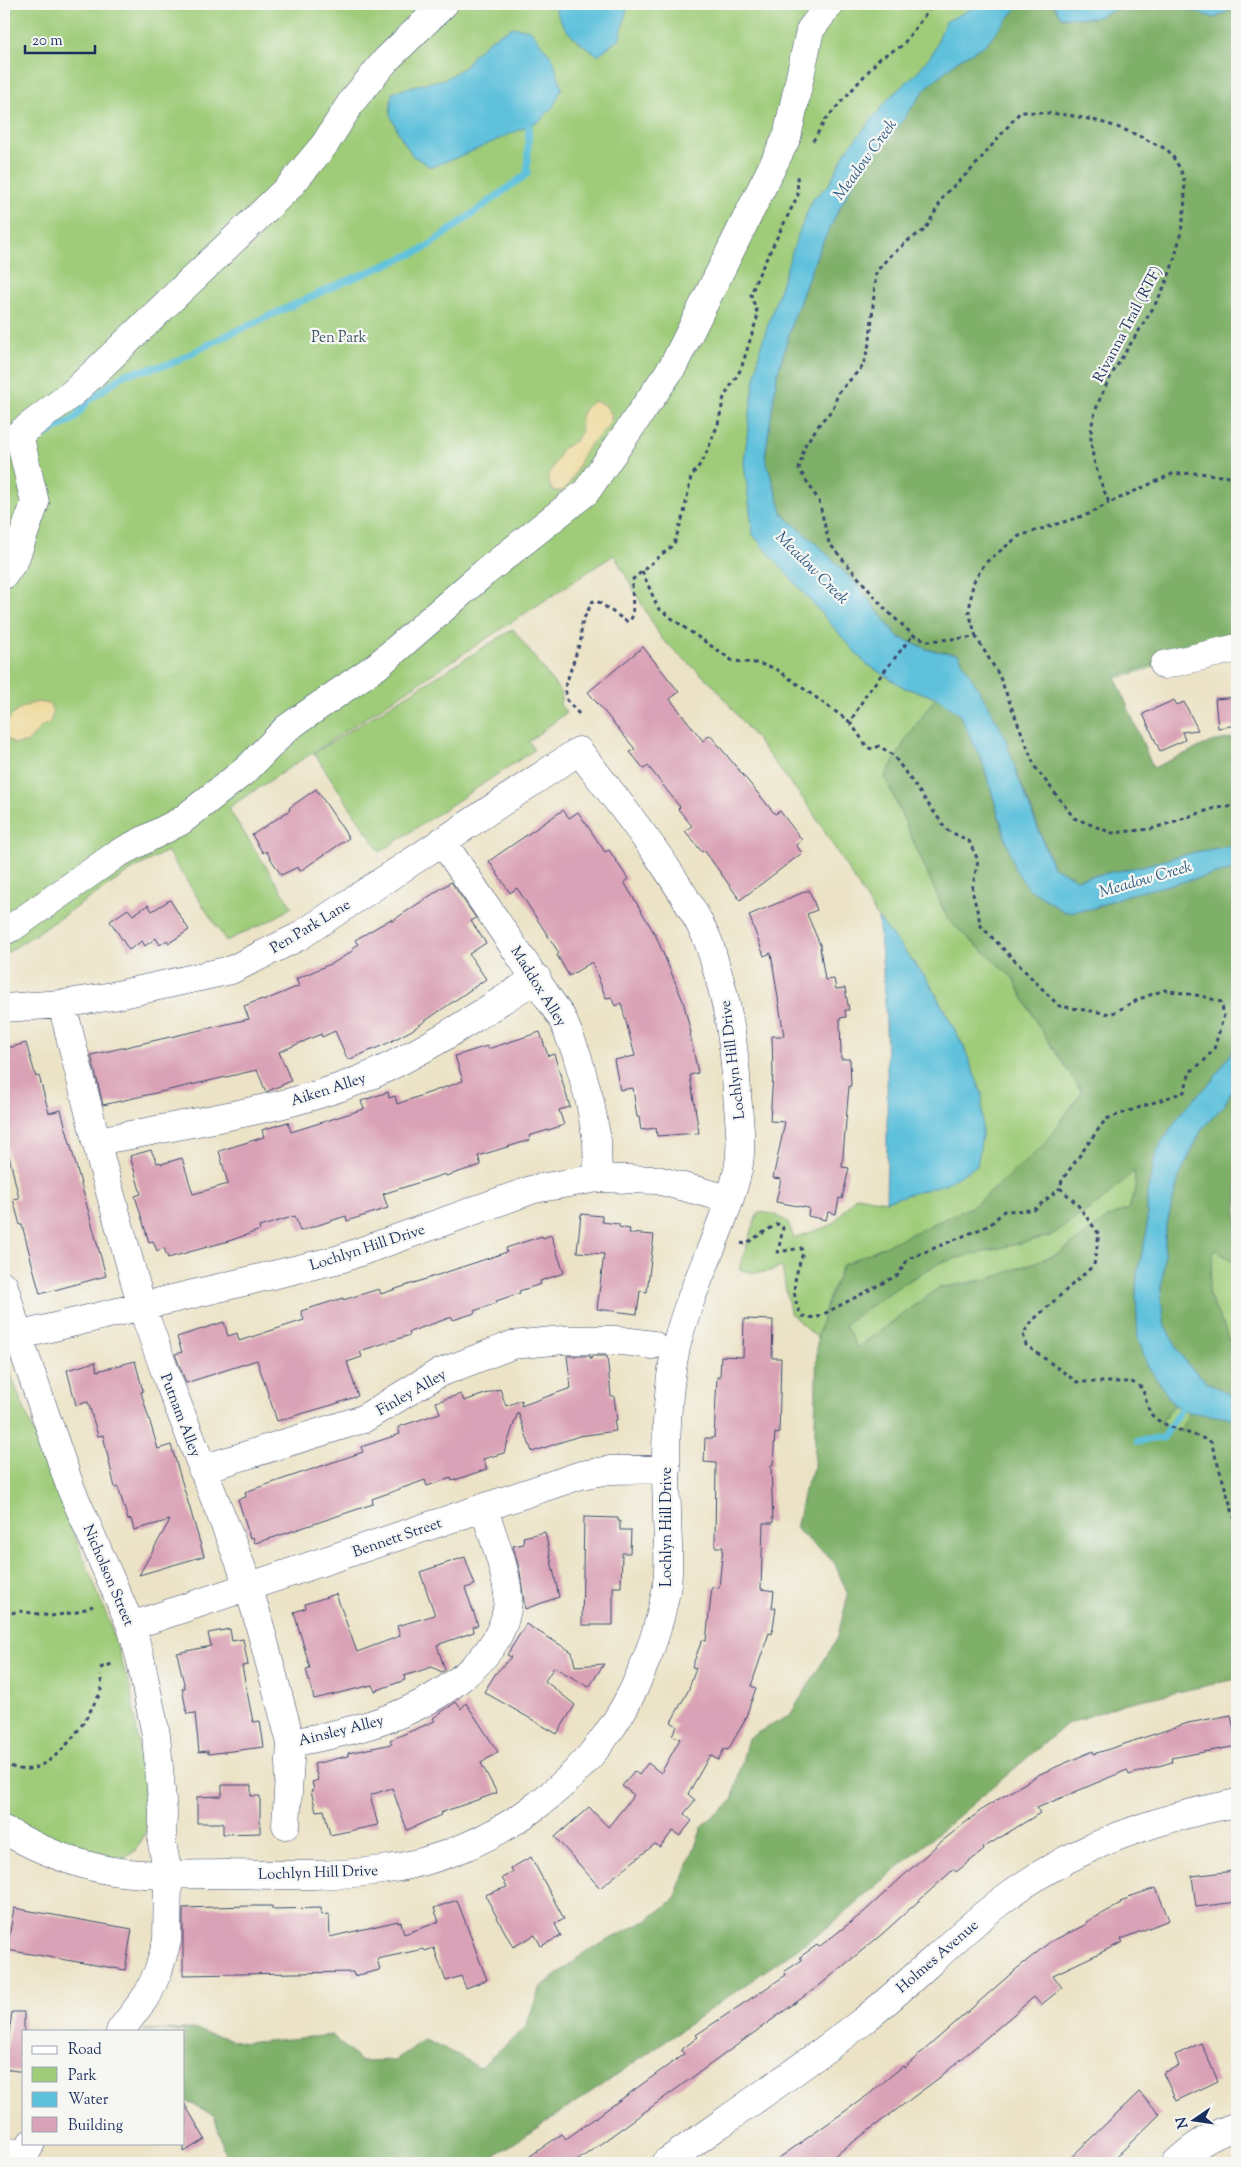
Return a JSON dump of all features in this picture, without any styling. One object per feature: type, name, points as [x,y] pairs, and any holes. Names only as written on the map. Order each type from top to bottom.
[{"type":"street","points":[[4,576],[15,559],[35,503],[19,434],[74,392],[289,187],[325,144],[352,101],[387,59],[444,4]]},
{"type":"street","points":[[4,931],[13,927],[117,854],[181,821],[247,769],[288,728],[376,666],[484,573],[586,492],[673,366],[787,137],[810,30],[830,4]]},
{"type":"street","points":[[1164,665],[1237,648]]},
{"type":"street","name":"Pen Park Lane","points":[[4,1008],[62,1004],[113,996],[231,970],[298,937],[578,751]]},
{"type":"street","name":"Lochlyn Hill Drive","points":[[4,1830],[48,1852],[76,1862],[108,1870],[168,1874],[266,1875],[339,1874],[384,1870],[427,1860],[469,1845],[512,1823],[580,1768],[606,1736],[629,1701],[643,1668],[666,1594],[668,1552],[667,1424],[674,1357],[682,1325],[736,1180],[741,1154],[736,1067],[727,1001],[707,937],[666,864],[578,751]]},
{"type":"street","name":"Maddox Alley","points":[[442,841],[537,978],[562,1018],[577,1056],[590,1102],[597,1141],[598,1178]]},
{"type":"street","name":"Aiken Alley","points":[[96,1142],[293,1102],[337,1088],[417,1053],[537,978]]},
{"type":"street","name":"Putnam Alley","points":[[62,1004],[96,1142],[142,1307],[248,1587],[291,1743],[286,1825]]},
{"type":"street","name":"Lochlyn Hill Drive","points":[[11,1337],[340,1259],[534,1189],[598,1178],[657,1180],[729,1200]]},
{"type":"street","name":"Nicholson Street","points":[[4,1286],[11,1337],[71,1489],[131,1626],[140,1657],[156,1735],[163,1812],[162,1843],[168,1874],[167,1940],[159,1969],[148,1994],[121,2030]]},
{"type":"street","name":"Finley Alley","points":[[202,1469],[363,1419],[437,1374],[512,1345],[563,1340],[615,1340],[653,1345]]},
{"type":"street","name":"Bennett Street","points":[[131,1626],[581,1475],[610,1470],[667,1469]]},
{"type":"street","name":"Ainsley Alley","points":[[291,1743],[369,1726],[395,1716],[446,1688],[474,1668],[488,1651],[499,1634],[506,1614],[508,1594],[506,1580],[484,1508]]},
{"type":"street","name":"Holmes Avenue","points":[[665,2163],[858,2024],[914,1978],[992,1908],[1037,1878],[1088,1849],[1143,1826],[1195,1811],[1237,1803]]},
{"type":"street","points":[[1176,2163],[1190,2149],[1216,2133],[1237,2126]]},
{"type":"path","points":[[812,144],[826,119],[881,57],[902,46],[933,4]]},
{"type":"path","name":"Rivanna Trail (RTF)","points":[[913,635],[885,609],[828,543],[819,501],[799,469],[805,445],[833,409],[838,393],[863,366],[870,340],[876,272],[910,238],[925,230],[945,194],[973,168],[1020,112],[1040,112],[1096,119],[1135,134],[1170,152],[1184,178],[1182,222],[1174,258],[1164,286],[1109,381],[1094,415],[1090,439],[1099,480],[1109,503]]},
{"type":"path","points":[[579,714],[567,700],[565,687],[582,636],[580,630],[582,624],[594,601],[598,601],[626,621],[630,620],[633,615],[632,580],[674,544],[684,513],[691,477],[704,459],[718,424],[724,397],[741,369],[758,316],[751,295],[757,278],[798,195],[797,168]]},
{"type":"path","points":[[1237,478],[1198,473],[1172,474],[1089,514],[1019,536],[985,563],[974,583],[969,612],[976,637],[999,675],[1035,767],[1074,818],[1112,833],[1151,829],[1216,808],[1237,806]]},
{"type":"path","points":[[642,571],[658,608],[685,628],[733,661],[756,663],[775,668],[850,722],[868,748],[874,749],[879,746],[893,755],[946,830],[969,841],[978,860],[972,890],[981,926],[1059,1006],[1111,1014],[1139,999],[1164,990],[1202,996],[1221,1002],[1224,1015],[1214,1049],[1204,1061],[1190,1072],[1184,1092],[1106,1119],[1062,1180],[1060,1188],[1034,1210],[1004,1211],[990,1225],[908,1260],[898,1274],[816,1318],[802,1316],[795,1303],[795,1278],[803,1253],[801,1248],[778,1252],[783,1228],[781,1225],[777,1224],[765,1230],[745,1244],[738,1243]]},
{"type":"path","points":[[850,722],[867,693],[913,635],[928,641],[976,637]]},
{"type":"path","points":[[1060,1188],[1077,1204],[1099,1234],[1094,1265],[1033,1320],[1023,1334],[1026,1345],[1077,1382],[1132,1382],[1142,1388],[1151,1413],[1162,1422],[1199,1435],[1211,1442],[1237,1526]]},
{"type":"path","points":[[1237,1270],[1234,1294],[1237,1302]]},
{"type":"path","points":[[4,1615],[19,1612],[51,1616],[77,1612],[93,1606]]},
{"type":"path","points":[[100,1668],[116,1664]]},
{"type":"path","points":[[4,1762],[18,1769],[30,1768],[43,1764],[59,1753],[72,1740],[88,1716],[101,1690],[101,1675]]},
{"type":"green space","name":"Pen Park","points":[[4,4],[1237,4],[1237,642],[973,722],[751,509],[754,535],[865,663],[905,688],[936,697],[906,739],[885,777],[948,920],[1013,978],[1038,1025],[1082,1092],[1044,1145],[975,1205],[843,1265],[828,1300],[817,1338],[790,1313],[782,1267],[760,1272],[739,1269],[758,1212],[774,1214],[788,1222],[794,1238],[832,1225],[856,1196],[886,1201],[964,1047],[929,982],[878,918],[810,808],[716,688],[661,638],[614,555],[228,808],[292,907],[273,919],[226,941],[167,851],[132,870],[4,955]]},
{"type":"green space","points":[[1025,4],[1053,4],[1061,17],[1094,18],[1129,4],[1172,4],[1215,18],[1237,6],[1237,640],[1115,676],[1153,768],[1211,742],[1237,737],[1237,845],[1195,852],[1138,867],[1077,879],[1053,867],[1033,812],[1010,758],[986,705],[958,654],[929,650],[898,637],[855,583],[818,545],[783,515],[765,457],[777,375],[793,320],[818,252],[860,171],[899,125],[926,88],[958,60],[985,45],[1016,9]]},
{"type":"green space","points":[[513,629],[562,694],[560,704],[566,713],[529,741],[534,750],[380,852],[314,753]]},
{"type":"green space","points":[[936,697],[960,714],[983,763],[1009,850],[1065,912],[1091,909],[1126,895],[1237,869],[1237,1044],[1213,1080],[1184,1109],[1147,1194],[1147,1231],[1137,1275],[1136,1291],[1138,1339],[1148,1366],[1174,1405],[1161,1423],[1181,1432],[1189,1412],[1237,1419],[1237,1679],[1123,1704],[1067,1724],[828,1927],[615,2076],[484,2163],[223,2163],[226,2158],[214,2115],[185,2100],[185,2030],[143,2030],[193,2029],[245,2043],[332,2035],[360,2061],[395,2060],[425,2040],[460,2056],[479,2068],[525,2028],[540,1988],[585,1952],[647,1920],[675,1899],[703,1825],[732,1801],[748,1738],[790,1715],[837,1639],[848,1595],[834,1562],[796,1529],[804,1490],[814,1467],[817,1338],[828,1300],[843,1265],[975,1205],[1044,1145],[1082,1092],[1038,1025],[1013,978],[948,920],[885,777],[906,739]],"holes":[[[1134,1171],[1136,1190],[1128,1209],[1109,1217],[1060,1253],[989,1279],[939,1288],[857,1348],[845,1324],[901,1285],[941,1262],[1050,1236],[1103,1200]]]},
{"type":"green space","points":[[1237,1082],[1237,1264],[1214,1249],[1208,1293],[1234,1349],[1237,1350],[1237,1396],[1232,1396],[1206,1381],[1186,1363],[1165,1327],[1161,1300],[1166,1227],[1179,1177],[1202,1129],[1224,1105]]},
{"type":"green space","points":[[1134,1170],[1136,1190],[1128,1209],[1109,1217],[1060,1253],[989,1279],[939,1288],[857,1348],[844,1324],[901,1285],[941,1262],[1050,1236],[1103,1200]]},
{"type":"green space","points":[[1214,1249],[1237,1264],[1237,1350],[1234,1349],[1208,1293]]},
{"type":"green space","points":[[4,1358],[110,1624],[131,1691],[147,1804],[147,1831],[135,1851],[125,1858],[106,1857],[70,1847],[25,1828],[4,1815]]},
{"type":"green space","points":[[1174,1405],[1189,1412],[1181,1432],[1161,1423]]},
{"type":"sand","points":[[594,401],[605,405],[612,415],[610,421],[604,431],[587,448],[568,486],[563,491],[553,491],[547,479],[562,449],[574,442],[581,433],[583,411]]},
{"type":"sand","points":[[38,702],[50,704],[53,714],[50,722],[41,727],[27,743],[14,744],[7,738],[4,728],[18,710]]},
{"type":"water","points":[[554,4],[628,4],[620,38],[598,55],[570,34],[561,21]]},
{"type":"water","name":"Meadow Creek","points":[[981,4],[1025,4],[1016,9],[985,45],[958,60],[926,88],[899,125],[860,171],[818,252],[793,320],[777,375],[765,457],[783,515],[818,545],[855,583],[898,637],[929,650],[958,654],[1003,732],[1019,780],[1053,867],[1077,879],[1138,867],[1195,852],[1237,845],[1237,869],[1126,895],[1091,909],[1065,912],[1028,888],[1015,869],[983,763],[960,715],[936,697],[905,688],[865,663],[753,535],[744,463],[760,349],[796,240],[813,198],[828,186],[846,151],[891,96],[916,74],[934,51],[945,22]]},
{"type":"water","points":[[1053,4],[1129,4],[1094,18],[1061,17]]},
{"type":"water","points":[[1172,4],[1237,4],[1237,6],[1215,18]]},
{"type":"water","points":[[513,27],[530,30],[553,59],[562,88],[554,105],[541,120],[466,154],[431,167],[413,156],[399,134],[390,114],[392,93],[445,79],[465,67],[474,54],[491,39]]},
{"type":"water","points":[[878,918],[929,982],[964,1047],[982,1094],[982,1135],[977,1166],[945,1184],[886,1201],[886,1024]]},
{"type":"water","points":[[1237,1044],[1237,1082],[1224,1105],[1202,1129],[1179,1177],[1166,1227],[1161,1300],[1165,1327],[1186,1363],[1206,1381],[1232,1396],[1237,1396],[1237,1419],[1189,1412],[1174,1405],[1148,1366],[1138,1339],[1136,1291],[1137,1275],[1147,1231],[1147,1194],[1155,1157],[1162,1141],[1184,1109],[1213,1080]]},
{"type":"building","points":[[643,647],[679,692],[670,699],[703,741],[710,735],[775,814],[780,811],[802,840],[796,845],[802,853],[740,900],[704,850],[702,852],[685,831],[692,826],[678,809],[680,807],[648,766],[644,769],[630,752],[635,749],[588,692]]},
{"type":"building","points":[[1237,697],[1237,725],[1218,728],[1215,699]]},
{"type":"building","points":[[1174,700],[1177,705],[1184,702],[1198,730],[1182,732],[1185,740],[1160,751],[1143,714]]},
{"type":"building","points":[[316,789],[349,838],[300,871],[298,867],[281,875],[266,851],[263,853],[252,835],[290,810],[289,808]]},
{"type":"building","points":[[563,810],[569,818],[578,812],[605,852],[609,850],[628,879],[624,882],[656,936],[683,1001],[691,1033],[698,1073],[690,1075],[699,1133],[657,1136],[656,1128],[641,1130],[633,1088],[620,1090],[614,1060],[635,1056],[621,1003],[615,1006],[611,997],[606,998],[592,962],[569,976],[557,955],[559,953],[517,888],[510,893],[489,861]]},
{"type":"building","points":[[451,882],[476,918],[471,921],[486,943],[469,954],[486,979],[412,1030],[386,1044],[348,1060],[335,1031],[322,1037],[321,1034],[279,1052],[291,1081],[266,1092],[257,1070],[103,1105],[91,1055],[249,1019],[244,1006],[262,999],[263,1001],[299,986],[296,979],[335,962],[354,950],[352,948],[358,945],[355,940],[391,919],[392,921]]},
{"type":"building","points":[[809,890],[817,910],[807,914],[821,947],[825,980],[834,979],[836,989],[845,988],[849,1010],[845,1010],[846,1017],[840,1018],[841,1059],[850,1059],[851,1086],[849,1086],[842,1167],[849,1168],[842,1199],[839,1198],[836,1214],[828,1212],[826,1220],[808,1216],[809,1208],[776,1202],[781,1179],[773,1178],[785,1122],[770,1121],[773,1074],[772,1036],[784,1036],[771,953],[764,956],[749,915]]},
{"type":"building","points":[[170,900],[189,930],[169,943],[167,940],[160,945],[156,938],[145,946],[142,941],[129,950],[110,921],[128,909],[133,915],[148,905],[152,911]]},
{"type":"building","points":[[540,1032],[548,1056],[554,1054],[570,1107],[559,1110],[564,1125],[529,1136],[530,1140],[478,1156],[481,1165],[446,1176],[445,1174],[383,1194],[388,1208],[347,1221],[346,1216],[300,1231],[295,1216],[259,1227],[260,1230],[232,1240],[168,1258],[164,1248],[157,1251],[153,1241],[149,1242],[135,1196],[141,1194],[130,1156],[151,1150],[157,1163],[160,1162],[161,1164],[182,1158],[193,1194],[228,1184],[219,1151],[264,1137],[262,1130],[288,1122],[291,1132],[364,1109],[361,1101],[388,1092],[389,1098],[395,1096],[397,1104],[463,1081],[455,1056],[487,1046],[488,1049]]},
{"type":"building","points":[[26,1043],[36,1077],[39,1076],[49,1113],[61,1110],[106,1276],[40,1294],[22,1225],[20,1225],[13,1199],[19,1198],[4,1135],[4,1049]]},
{"type":"building","points":[[581,1214],[602,1216],[602,1222],[619,1224],[619,1227],[630,1229],[629,1233],[654,1235],[647,1292],[640,1291],[637,1314],[597,1309],[604,1254],[577,1252]]},
{"type":"building","points":[[551,1235],[564,1273],[540,1281],[541,1284],[496,1301],[497,1303],[474,1311],[475,1313],[453,1320],[452,1317],[409,1332],[410,1335],[360,1351],[362,1357],[347,1362],[358,1396],[332,1405],[277,1421],[257,1360],[186,1383],[175,1354],[182,1352],[177,1337],[224,1322],[228,1336],[237,1333],[239,1341],[304,1320],[301,1311],[379,1289],[381,1294],[507,1252],[506,1248],[542,1236],[543,1238]]},
{"type":"building","points":[[744,1319],[773,1320],[772,1358],[781,1358],[779,1434],[775,1433],[773,1465],[771,1465],[773,1523],[763,1523],[761,1589],[774,1591],[772,1608],[776,1608],[772,1634],[769,1633],[751,1686],[756,1688],[744,1722],[728,1750],[724,1749],[718,1760],[710,1755],[688,1794],[695,1800],[684,1814],[692,1821],[680,1836],[673,1831],[660,1847],[655,1844],[600,1888],[555,1837],[589,1807],[608,1827],[634,1795],[622,1786],[634,1771],[639,1775],[648,1763],[661,1773],[680,1739],[672,1735],[677,1726],[671,1722],[688,1691],[696,1668],[692,1667],[702,1640],[706,1641],[712,1587],[719,1588],[723,1547],[715,1547],[716,1463],[704,1462],[705,1438],[714,1438],[717,1377],[720,1377],[721,1356],[743,1357]]},
{"type":"building","points":[[567,1356],[590,1356],[591,1359],[592,1356],[607,1356],[611,1396],[614,1396],[617,1420],[614,1420],[616,1431],[579,1436],[532,1452],[518,1412],[504,1453],[483,1459],[487,1469],[452,1481],[451,1478],[427,1486],[425,1480],[372,1499],[373,1504],[272,1538],[255,1543],[253,1537],[250,1538],[238,1499],[246,1497],[245,1492],[363,1452],[361,1447],[400,1434],[398,1427],[440,1413],[436,1402],[461,1394],[464,1401],[500,1389],[506,1406],[522,1400],[521,1406],[571,1388]]},
{"type":"building","points":[[135,1361],[143,1391],[141,1392],[158,1449],[171,1445],[204,1556],[139,1575],[170,1520],[134,1530],[131,1519],[128,1520],[118,1487],[115,1488],[103,1435],[98,1436],[88,1402],[76,1405],[67,1370],[95,1362],[97,1371]]},
{"type":"building","points":[[584,1517],[618,1518],[620,1530],[631,1530],[630,1553],[622,1553],[621,1587],[613,1587],[613,1625],[582,1625]]},
{"type":"building","points":[[545,1532],[559,1597],[525,1609],[520,1572],[513,1546],[524,1544],[523,1537]]},
{"type":"building","points":[[465,1557],[475,1585],[465,1588],[478,1625],[473,1627],[474,1632],[437,1645],[445,1670],[442,1672],[432,1667],[404,1676],[405,1680],[375,1691],[372,1685],[314,1699],[306,1669],[310,1668],[294,1612],[306,1608],[305,1604],[336,1594],[357,1652],[400,1636],[397,1626],[435,1615],[420,1572]]},
{"type":"building","points":[[526,1624],[572,1652],[575,1666],[604,1664],[589,1687],[554,1667],[545,1681],[575,1705],[557,1734],[484,1692],[496,1673],[511,1657],[507,1655]]},
{"type":"building","points":[[230,1629],[232,1641],[243,1639],[248,1665],[242,1666],[253,1722],[260,1721],[264,1747],[208,1754],[208,1751],[199,1752],[195,1713],[187,1714],[182,1688],[185,1688],[177,1653],[211,1646],[208,1633]]},
{"type":"building","points":[[456,1702],[461,1709],[466,1703],[498,1752],[481,1763],[497,1793],[440,1813],[441,1815],[407,1830],[392,1788],[370,1795],[378,1825],[330,1835],[324,1810],[316,1811],[311,1791],[314,1790],[312,1782],[318,1780],[314,1764],[348,1756],[348,1753],[392,1744],[390,1740],[435,1721],[433,1718]]},
{"type":"building","points":[[1231,1715],[1237,1746],[1171,1758],[1172,1762],[1129,1775],[1127,1770],[1037,1808],[1040,1813],[983,1848],[984,1850],[956,1872],[954,1869],[881,1935],[820,1985],[574,2163],[520,2163],[562,2134],[566,2139],[684,2054],[681,2050],[698,2037],[696,2035],[786,1975],[784,1972],[802,1960],[800,1957],[817,1945],[819,1947],[864,1912],[937,1845],[984,1808],[1040,1774],[1093,1751],[1094,1754],[1188,1723]]},
{"type":"building","points":[[222,1785],[251,1785],[251,1796],[260,1796],[260,1833],[223,1834],[223,1823],[197,1823],[197,1797],[222,1796]]},
{"type":"building","points":[[531,1857],[564,1919],[555,1924],[561,1936],[541,1946],[535,1935],[513,1947],[485,1895],[507,1887],[502,1878],[513,1872],[511,1868]]},
{"type":"building","points":[[1234,1871],[1237,1902],[1196,1907],[1192,1876]]},
{"type":"building","points":[[1156,1888],[1169,1920],[1121,1939],[1123,1942],[1053,1975],[1062,1988],[1041,2005],[1034,1997],[939,2078],[825,2163],[772,2163],[868,2095],[903,2066],[904,2068],[1014,1971],[1050,1942],[1087,1924],[1086,1922],[1121,1904],[1120,1902],[1129,1899],[1128,1897]]},
{"type":"building","points":[[457,1900],[487,1980],[466,1988],[461,1976],[446,1981],[434,1948],[377,1959],[380,1970],[354,1976],[353,1972],[183,1975],[183,1908],[272,1906],[272,1909],[321,1908],[321,1915],[329,1914],[330,1937],[398,1921],[398,1923],[401,1922],[404,1934],[439,1922],[434,1908]]},
{"type":"building","points":[[14,1908],[132,1929],[125,1970],[7,1950]]},
{"type":"building","points":[[12,2012],[24,2012],[22,2072],[4,2069]]},
{"type":"building","points":[[1201,2043],[1218,2081],[1176,2101],[1163,2073],[1179,2066],[1175,2055]]},
{"type":"building","points":[[1139,2092],[1160,2114],[1110,2163],[1065,2163]]},
{"type":"building","points":[[185,2105],[205,2139],[184,2152],[185,2144]]},
{"type":"waterway","points":[[37,439],[74,419],[87,402],[125,374],[171,364],[223,337],[337,285],[424,249],[527,174],[529,125]]},
{"type":"waterway","points":[[4,465],[7,459]]},
{"type":"waterway","points":[[1138,1441],[1163,1438],[1181,1409]]}]
